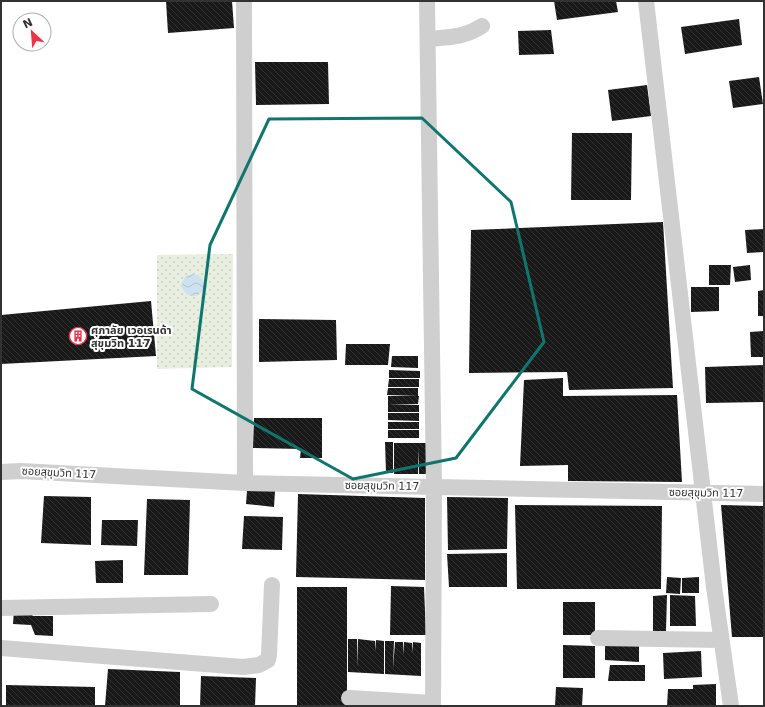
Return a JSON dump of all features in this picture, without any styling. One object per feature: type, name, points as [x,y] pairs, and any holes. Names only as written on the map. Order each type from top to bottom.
[{"type":"street","points":[[244,1],[245,483]]},
{"type":"street","points":[[349,698],[433,705],[434,487],[427,1]]},
{"type":"street","points":[[646,1],[721,640],[731,706]]},
{"type":"street","points":[[428,39],[464,35],[473,32],[482,26]]},
{"type":"street","name":"ซอยสุขุมวิท 117","points":[[1,472],[21,471],[245,483],[764,494]]},
{"type":"street","points":[[1,648],[243,667],[259,665],[268,660],[269,655],[272,585]]},
{"type":"street","points":[[1,608],[211,604]]},
{"type":"street","points":[[598,638],[721,640]]},
{"type":"highlighted area","points":[[422,118],[511,202],[544,342],[456,458],[353,479],[192,389],[210,245],[269,119]]},
{"type":"shaded area","points":[[233,254],[232,367],[157,369],[157,255]]},
{"type":"water","points":[[189,274],[197,274],[204,281],[204,289],[197,296],[189,296],[182,289],[182,281]]},
{"type":"building","points":[[166,1],[232,1],[234,28],[168,33]]},
{"type":"building","points":[[554,1],[616,1],[618,12],[557,20]]},
{"type":"building","points":[[739,19],[742,45],[685,54],[681,27]]},
{"type":"building","points":[[551,30],[554,54],[519,55],[518,31]]},
{"type":"building","points":[[255,62],[328,62],[329,104],[256,105]]},
{"type":"building","points":[[759,77],[763,104],[733,108],[729,81]]},
{"type":"building","points":[[647,85],[651,116],[612,121],[608,90]]},
{"type":"building","points":[[572,133],[632,133],[631,200],[571,200]]},
{"type":"building","points":[[663,222],[673,388],[569,390],[567,372],[469,373],[471,230]]},
{"type":"building","points":[[764,229],[764,252],[747,253],[745,230]]},
{"type":"building","points":[[709,265],[731,265],[730,285],[709,285]]},
{"type":"building","points":[[750,265],[751,280],[735,282],[733,267]]},
{"type":"building","points":[[691,287],[719,287],[719,311],[691,312]]},
{"type":"building","points":[[764,290],[764,316],[758,316],[758,291]]},
{"type":"building","name":"ศุภาลัย เวอเรนด้า สุขุมวิท 117","points":[[151,301],[156,356],[1,364],[1,315]]},
{"type":"building","points":[[259,319],[336,320],[337,360],[259,362]]},
{"type":"building","points":[[764,331],[764,357],[751,357],[750,332]]},
{"type":"building","points":[[346,344],[390,344],[388,365],[345,365]]},
{"type":"building","points":[[392,356],[418,356],[418,368],[391,367]]},
{"type":"building","points":[[764,365],[764,402],[706,403],[705,367]]},
{"type":"building","points":[[389,370],[420,371],[420,378],[389,378]]},
{"type":"building","points":[[563,378],[563,396],[677,395],[682,482],[568,481],[568,465],[520,466],[524,380]]},
{"type":"building","points":[[389,379],[419,379],[419,387],[388,387]]},
{"type":"building","points":[[388,388],[418,388],[418,396],[387,395]]},
{"type":"building","points":[[388,396],[419,396],[418,404],[388,404]]},
{"type":"building","points":[[388,404],[419,405],[419,412],[388,412]]},
{"type":"building","points":[[388,413],[419,413],[419,421],[388,420]]},
{"type":"building","points":[[254,418],[322,418],[322,458],[300,458],[301,449],[253,448]]},
{"type":"building","points":[[388,422],[419,422],[419,429],[388,429]]},
{"type":"building","points":[[388,430],[419,430],[419,438],[388,438]]},
{"type":"building","points":[[385,442],[393,442],[393,473],[386,473]]},
{"type":"building","points":[[394,443],[426,443],[426,474],[419,474],[418,448],[418,474],[394,474]]},
{"type":"building","points":[[247,491],[275,491],[274,507],[246,504]]},
{"type":"building","points":[[298,494],[425,498],[425,580],[296,577]]},
{"type":"building","points":[[44,496],[91,497],[91,545],[41,543]]},
{"type":"building","points":[[447,497],[508,498],[507,549],[448,550]]},
{"type":"building","points":[[147,499],[190,500],[188,575],[144,575]]},
{"type":"building","points":[[515,505],[662,506],[661,589],[517,589]]},
{"type":"building","points":[[721,505],[764,506],[764,637],[732,637]]},
{"type":"building","points":[[244,516],[283,517],[282,550],[242,549]]},
{"type":"building","points":[[102,520],[138,520],[137,546],[101,545]]},
{"type":"building","points":[[507,553],[507,587],[449,587],[447,554]]},
{"type":"building","points":[[123,560],[123,583],[96,583],[95,561]]},
{"type":"building","points":[[667,577],[681,578],[680,594],[666,593]]},
{"type":"building","points":[[699,577],[699,593],[682,593],[682,578]]},
{"type":"building","points":[[391,586],[424,587],[426,635],[390,635]]},
{"type":"building","points":[[297,587],[347,587],[347,706],[297,706]]},
{"type":"building","points":[[667,595],[666,631],[653,632],[653,596]]},
{"type":"building","points":[[670,595],[695,596],[696,626],[670,626]]},
{"type":"building","points":[[563,602],[595,602],[595,635],[563,635]]},
{"type":"building","points":[[14,610],[28,610],[33,616],[53,616],[53,636],[35,635],[31,625],[13,624]]},
{"type":"building","points":[[348,639],[357,639],[357,667],[358,639],[375,641],[375,651],[376,640],[384,641],[384,674],[348,672]]},
{"type":"building","points":[[385,641],[394,641],[393,669],[395,642],[403,642],[403,655],[404,642],[412,643],[412,653],[413,642],[421,643],[421,676],[385,674]]},
{"type":"building","points":[[605,644],[639,645],[639,662],[605,660]]},
{"type":"building","points":[[563,645],[595,646],[595,678],[563,678]]},
{"type":"building","points":[[701,651],[702,677],[664,679],[663,653]]},
{"type":"building","points":[[610,665],[645,665],[645,681],[608,681]]},
{"type":"building","points":[[108,669],[180,672],[180,706],[105,706]]},
{"type":"building","points":[[201,676],[256,678],[255,706],[200,706]]},
{"type":"building","points":[[716,684],[716,706],[667,706],[668,689],[693,689],[693,685]]},
{"type":"building","points":[[6,685],[95,687],[95,706],[6,706]]},
{"type":"building","points":[[556,687],[583,688],[582,706],[555,706]]},
{"type":"place","name":"ศุภาลัย เวอเรนด้า สุขุมวิท 117","points":[[78,336]]}]
